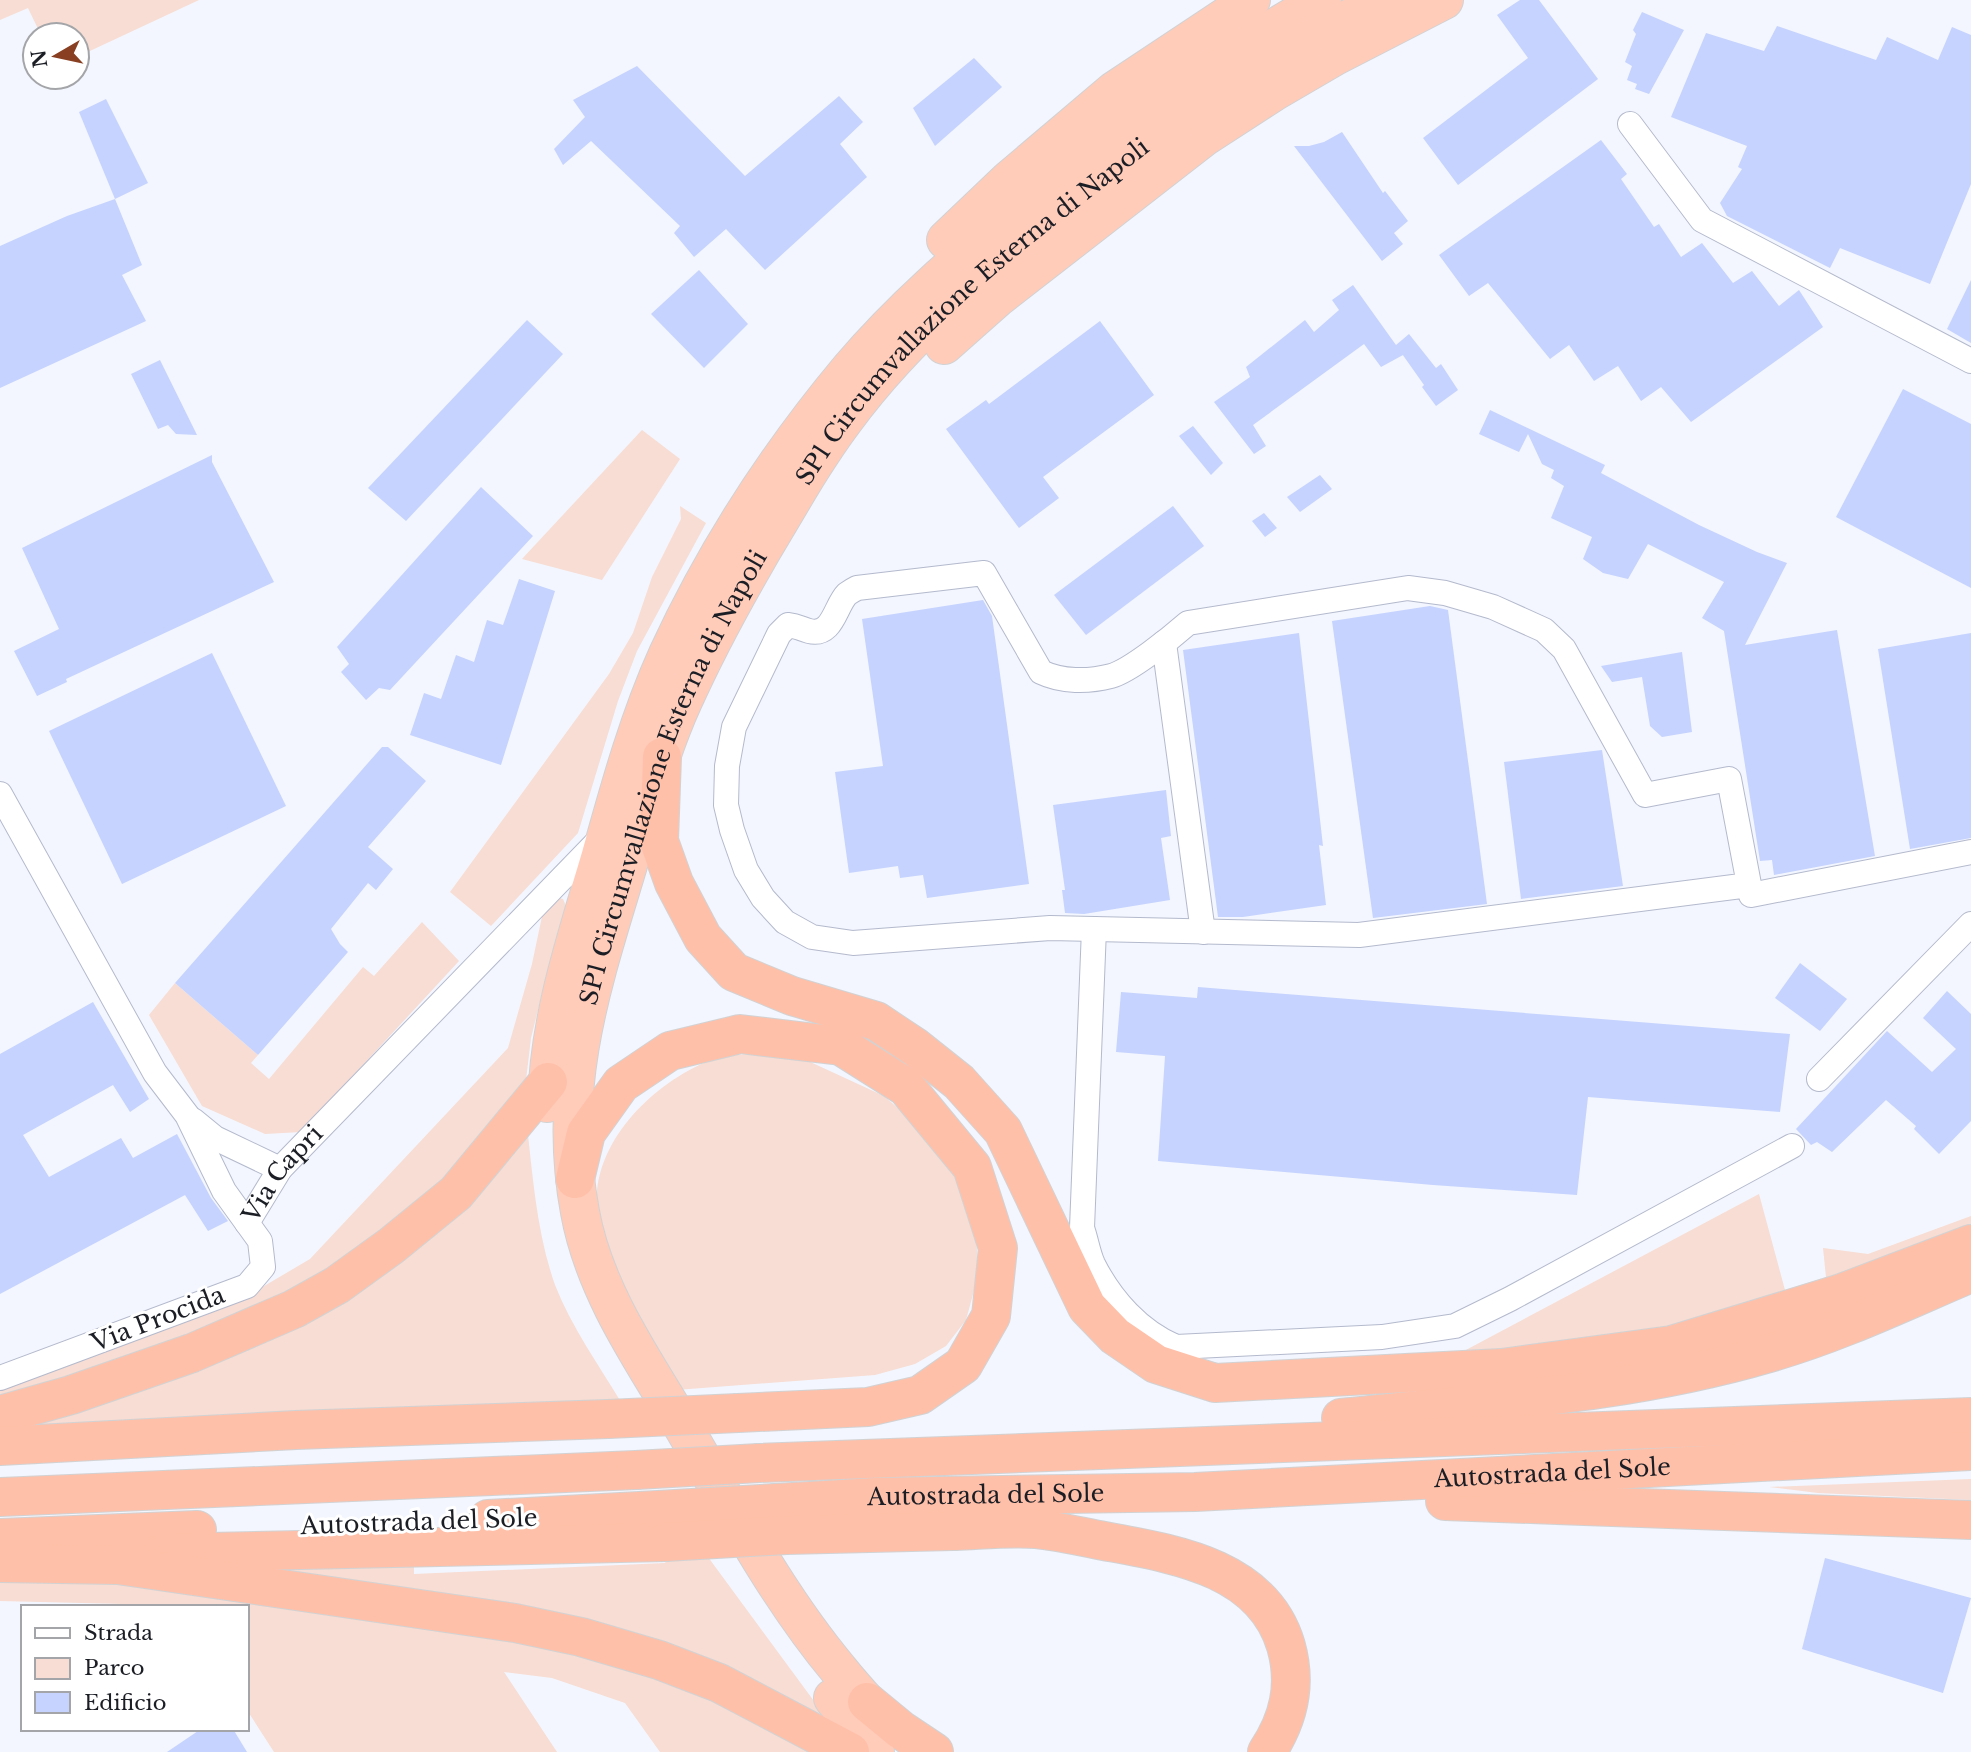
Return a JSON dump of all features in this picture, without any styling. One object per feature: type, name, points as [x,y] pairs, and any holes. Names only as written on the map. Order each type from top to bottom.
[{"type":"highway","points":[[799,435],[839,368],[864,333],[933,253],[1009,180],[1114,91],[1251,0]]},
{"type":"highway","name":"SP1 Circumvallazione Esterna di Napoli","points":[[875,1752],[756,1593],[602,1336],[570,1264],[556,1210],[547,1130],[551,1041],[559,1000],[636,737],[669,652],[728,542],[781,458],[851,368],[891,325],[969,251],[1091,152],[1180,87],[1322,0]]},
{"type":"highway","name":"SP1 Circumvallazione Esterna di Napoli","points":[[912,1752],[838,1670],[770,1573],[639,1354],[593,1263],[580,1217],[575,1179],[572,1095],[577,1051],[604,943],[662,757],[683,702],[758,557],[844,419],[912,341],[984,272],[1151,140],[1290,50],[1385,0]]},
{"type":"highway","points":[[758,557],[920,367],[997,298],[1204,137],[1335,56],[1444,0]]},
{"type":"highway","points":[[662,757],[659,841],[674,883],[702,938],[734,972],[792,996],[876,1021],[915,1047],[959,1082],[1003,1131],[1087,1307],[1115,1336],[1156,1364],[1215,1383],[1502,1368],[1672,1345],[1839,1294],[1971,1244]]},
{"type":"highway","points":[[0,1446],[296,1430],[868,1407],[920,1395],[962,1365],[991,1316],[998,1248],[972,1167],[906,1087],[841,1046],[740,1034],[670,1051],[621,1084],[586,1133],[575,1179]]},
{"type":"highway","points":[[0,1415],[71,1395],[192,1353],[294,1309],[337,1285],[391,1246],[456,1193],[548,1082]]},
{"type":"highway","points":[[984,1456],[1552,1396],[1678,1376],[1771,1353],[1857,1322],[1971,1273]]},
{"type":"highway","name":"Autostrada del Sole","points":[[0,1497],[759,1464],[1971,1417]]},
{"type":"highway","name":"Autostrada del Sole","points":[[781,1519],[876,1497],[1195,1492],[1971,1451]]},
{"type":"highway","points":[[1195,1492],[1971,1520]]},
{"type":"highway","points":[[0,1538],[171,1553],[781,1519],[1036,1529],[1152,1550],[1227,1575],[1248,1589],[1266,1607],[1280,1629],[1292,1671],[1290,1704],[1280,1732],[1267,1752]]},
{"type":"highway","points":[[0,1563],[118,1565],[515,1623],[581,1637],[659,1660],[719,1683],[850,1752]]},
{"type":"highway","points":[[867,1702],[901,1730],[934,1752]]},
{"type":"street","points":[[1630,124],[1702,220],[1971,360]]},
{"type":"street","points":[[1749,884],[1359,935],[1050,928],[853,943],[812,937],[785,922],[763,898],[746,870],[732,830],[726,805],[727,766],[734,727],[779,634],[788,625],[799,626],[810,632],[829,626],[846,595],[857,588],[984,573],[1041,672],[1054,678],[1073,681],[1113,676],[1164,643],[1188,623],[1408,588],[1445,593],[1493,607],[1544,630],[1564,649],[1645,795],[1729,779],[1749,884],[1751,895],[1971,852]]},
{"type":"street","points":[[1164,643],[1203,932]]},
{"type":"street","name":"Via Capri","points":[[0,794],[155,1073],[187,1115],[225,1191],[247,1223],[280,1168],[607,832]]},
{"type":"street","points":[[1819,1079],[1971,924]]},
{"type":"street","points":[[1094,929],[1082,1227],[1092,1262],[1104,1283],[1131,1317],[1159,1340],[1176,1347],[1382,1337],[1455,1326],[1792,1146]]},
{"type":"street","points":[[187,1115],[215,1139],[280,1168]]},
{"type":"street","name":"Via Procida","points":[[0,1378],[247,1286],[263,1267],[260,1241],[247,1223]]},
{"type":"green space","points":[[0,0],[199,0],[91,50],[91,21],[34,21],[28,8],[0,20]]},
{"type":"green space","points":[[642,430],[680,459],[602,580],[522,559]]},
{"type":"green space","points":[[680,506],[706,523],[637,651],[618,701],[578,833],[491,926],[450,892],[609,674],[633,633],[652,577],[681,519]]},
{"type":"green space","points":[[556,897],[563,899],[569,913],[547,974],[531,1038],[526,1080],[444,1187],[278,1304],[0,1407],[0,1389],[254,1292],[310,1259],[508,1048],[532,964],[544,907]]},
{"type":"green space","points":[[422,922],[459,961],[301,1132],[265,1134],[202,1106],[149,1015],[175,983],[258,1055],[251,1063],[269,1079],[363,967],[374,976]]},
{"type":"green space","points":[[756,1053],[806,1060],[884,1096],[923,1130],[958,1180],[976,1226],[978,1276],[966,1320],[946,1346],[915,1364],[875,1375],[676,1390],[644,1330],[615,1267],[600,1225],[597,1199],[600,1173],[610,1148],[624,1125],[643,1105],[686,1072],[714,1059]]},
{"type":"green space","points":[[527,1126],[540,1226],[555,1285],[577,1330],[621,1402],[26,1433],[23,1416],[295,1316]]},
{"type":"green space","points":[[1759,1194],[1785,1290],[1826,1277],[1823,1248],[1868,1254],[1971,1216],[1971,1234],[1610,1344],[1464,1351]]},
{"type":"green space","points":[[1971,1479],[1971,1500],[1818,1493],[1769,1487]]},
{"type":"green space","points":[[708,1557],[822,1712],[815,1716],[276,1570],[414,1566],[414,1574],[665,1563],[669,1558]]},
{"type":"green space","points":[[0,1578],[170,1584],[328,1606],[632,1663],[826,1752],[660,1752],[625,1703],[552,1678],[504,1672],[557,1752],[274,1752],[248,1712],[248,1605],[0,1601]]},
{"type":"building","points":[[1520,0],[1539,0],[1598,79],[1458,185],[1423,138],[1528,58],[1497,15]]},
{"type":"building","points":[[1642,12],[1684,30],[1649,94],[1635,89],[1637,84],[1627,80],[1632,66],[1625,62],[1636,34],[1633,30]]},
{"type":"building","points":[[1777,26],[1876,60],[1887,37],[1938,60],[1952,27],[1971,35],[1971,184],[1930,284],[1840,248],[1830,268],[1727,216],[1720,203],[1742,169],[1738,167],[1747,146],[1671,117],[1706,33],[1764,51]]},
{"type":"building","points":[[974,58],[1002,87],[935,146],[913,108]]},
{"type":"building","points":[[637,66],[745,176],[839,96],[863,122],[840,144],[867,177],[765,270],[726,229],[694,257],[674,233],[680,226],[591,141],[563,165],[554,149],[585,117],[573,100]]},
{"type":"building","points":[[106,99],[148,183],[115,199],[79,112]]},
{"type":"building","points":[[1342,132],[1383,193],[1385,191],[1408,221],[1394,233],[1403,244],[1382,261],[1294,146],[1324,142]]},
{"type":"building","points":[[1601,140],[1627,174],[1621,179],[1654,227],[1659,224],[1681,257],[1702,243],[1733,283],[1752,271],[1779,306],[1799,290],[1823,327],[1691,422],[1661,387],[1641,401],[1618,366],[1594,381],[1569,345],[1550,359],[1488,283],[1469,296],[1439,255]]},
{"type":"building","points":[[115,199],[142,265],[122,275],[146,321],[0,388],[0,246],[67,216]]},
{"type":"building","points":[[699,270],[748,324],[704,368],[651,314]]},
{"type":"building","points":[[1971,280],[1971,343],[1947,329]]},
{"type":"building","points":[[1353,285],[1396,345],[1409,334],[1436,368],[1441,364],[1458,390],[1436,406],[1403,355],[1381,367],[1364,344],[1253,425],[1266,446],[1254,454],[1214,402],[1250,377],[1246,367],[1305,320],[1314,332],[1339,310],[1332,300]]},
{"type":"building","points":[[527,320],[563,354],[406,521],[368,488]]},
{"type":"building","points":[[1100,321],[1154,395],[1043,477],[1059,498],[1019,528],[946,429],[986,400],[989,404]]},
{"type":"building","points":[[160,360],[197,435],[176,434],[168,425],[158,429],[131,374]]},
{"type":"building","points":[[1903,389],[1971,424],[1971,588],[1836,517]]},
{"type":"building","points":[[1490,410],[1605,465],[1601,473],[1699,525],[1787,563],[1745,645],[1837,630],[1875,856],[1774,875],[1772,860],[1760,861],[1724,631],[1702,618],[1724,582],[1648,544],[1628,579],[1603,573],[1583,559],[1592,537],[1551,518],[1564,486],[1551,478],[1554,470],[1542,464],[1528,434],[1519,452],[1479,434]]},
{"type":"building","points":[[1193,426],[1223,463],[1211,475],[1179,436]]},
{"type":"building","points":[[212,455],[212,462],[274,582],[66,679],[67,682],[37,696],[14,651],[59,629],[22,548]]},
{"type":"building","points":[[1320,475],[1332,489],[1300,512],[1287,497]]},
{"type":"building","points":[[481,487],[533,536],[390,690],[379,688],[366,700],[341,672],[349,664],[337,647]]},
{"type":"building","points":[[1173,506],[1204,546],[1086,635],[1054,595]]},
{"type":"building","points":[[1264,513],[1277,528],[1265,537],[1252,521]]},
{"type":"building","points":[[519,579],[555,591],[501,765],[410,735],[424,693],[441,699],[456,655],[474,662],[487,620],[503,625]]},
{"type":"building","points":[[983,600],[992,616],[1029,884],[927,898],[923,875],[900,878],[898,866],[849,873],[835,772],[883,766],[862,619]]},
{"type":"building","points":[[1430,606],[1448,610],[1487,904],[1373,918],[1332,621]]},
{"type":"building","points":[[1299,633],[1323,846],[1319,845],[1326,905],[1243,917],[1218,917],[1183,650]]},
{"type":"building","points":[[1971,633],[1971,838],[1910,849],[1878,649]]},
{"type":"building","points":[[1682,652],[1692,732],[1662,737],[1650,726],[1642,677],[1612,682],[1601,666]]},
{"type":"building","points":[[212,653],[286,806],[122,884],[49,731]]},
{"type":"building","points":[[382,747],[388,747],[426,781],[368,847],[393,869],[376,890],[368,883],[331,929],[348,952],[258,1055],[175,983]]},
{"type":"building","points":[[1602,750],[1623,886],[1521,899],[1504,762]]},
{"type":"building","points":[[1166,790],[1171,836],[1161,838],[1170,900],[1084,914],[1065,913],[1062,890],[1065,890],[1053,805]]},
{"type":"building","points":[[1800,963],[1847,999],[1820,1031],[1775,998]]},
{"type":"building","points":[[1198,987],[1790,1034],[1780,1112],[1588,1097],[1577,1195],[1158,1161],[1165,1056],[1116,1052],[1121,992],[1197,998]]},
{"type":"building","points":[[1947,991],[1971,1014],[1971,1121],[1939,1154],[1914,1129],[1916,1126],[1886,1100],[1832,1152],[1817,1142],[1811,1145],[1796,1129],[1887,1031],[1932,1072],[1956,1049],[1923,1018]]},
{"type":"building","points":[[93,1002],[149,1099],[130,1112],[113,1085],[23,1135],[49,1177],[121,1138],[133,1158],[177,1134],[211,1198],[228,1221],[208,1231],[185,1195],[0,1294],[0,1054]]},
{"type":"building","points":[[1825,1558],[1971,1598],[1943,1693],[1802,1649]]},
{"type":"building","points":[[198,1731],[234,1731],[247,1752],[167,1752]]}]
